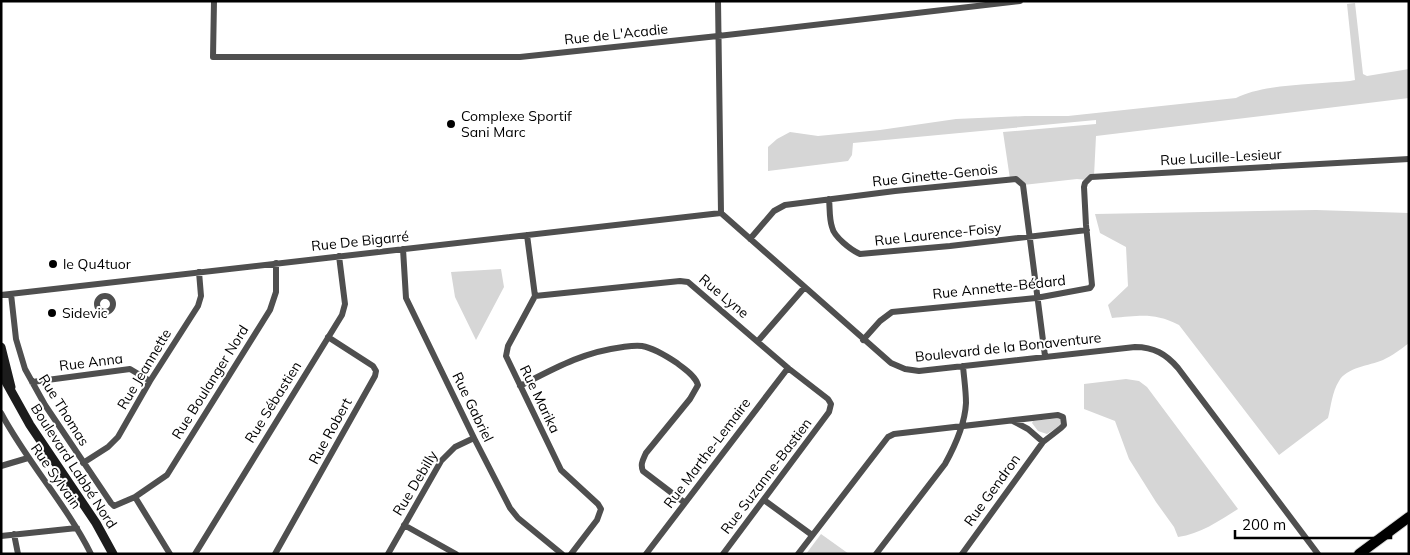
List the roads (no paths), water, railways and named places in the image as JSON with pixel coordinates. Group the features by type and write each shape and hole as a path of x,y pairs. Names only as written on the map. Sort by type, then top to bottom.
{"main road":[{"name":"Boulevard Labbé Nord","path":"1,347 12,392"},
{"name":"Boulevard Labbé Nord","path":"1,374 30,425 91,515 113,554"},
{"path":"1359,554 1408,516"}],"street":[{"name":"Rue de L'Acadie","path":"214,1 213,56 520,57 718,36 963,4 1020,1"},
{"path":"718,1 721,213"},
{"name":"Rue Lucille-Lesieur","path":"1087,230 1084,188 1087,180 1094,176 1409,159"},
{"name":"Rue Ginette-Genois","path":"750,239 779,207 785,205 1016,179 1023,185 1036,298 1045,356"},
{"name":"Rue Laurence-Foisy","path":"829,199 834,232 855,252 860,254 1087,230"},
{"name":"Rue De Bigarré","path":"1,295 721,213"},
{"name":"Boulevard de la Bonaventure","path":"721,213 864,340 891,363 904,369 919,371 1135,346 1146,347 1162,353 1178,368 1318,554"},
{"name":"Rue Annette-Bédard","path":"864,340 880,321 892,312 1036,298 1090,288 1092,285 1087,230"},
{"path":"527,235 535,296"},
{"name":"Rue Gabriel","path":"403,249 406,298 474,438 513,512 562,554"},
{"name":"Rue Sébastien","path":"195,554 344,309 339,256"},
{"name":"Rue Boulanger Nord","path":"136,497 168,475 270,310 276,292 276,263"},
{"name":"Rue Jeannette","path":"83,463 108,447 118,437 150,381 198,306 202,296 199,272"},
{"name":"Rue Lyne","path":"535,296 680,281 688,282 788,368 828,399 831,404 829,412"},
{"path":"101,283 104,296"},
{"path":"758,341 804,288"},
{"name":"Rue Thomas","path":"11,294 20,358 32,382 83,463 111,503 114,506 136,497"},
{"name":"Rue Marika","path":"535,296 507,350 507,360 561,470 601,509 597,520 571,554"},
{"name":"Rue Robert","path":"274,554 375,376 376,371 373,366 328,337"},
{"path":"520,386 580,356 604,349 638,345 645,346 673,360 692,375 698,385 690,399 646,454 641,462 641,466 643,471 685,503"},
{"path":"876,554 946,464 966,405 963,366"},
{"name":"Rue Marthe-Lemaire","path":"646,554 788,368"},
{"name":"Rue Anna","path":"32,382 130,369 150,381"},
{"name":"Rue Suzanne-Bastien","path":"723,554 829,412"},
{"name":"Rue Sylvain","path":"1,413 28,458 77,528 91,554"},
{"name":"Rue Gendron","path":"962,554 1043,442 1064,425 1063,417 1060,415 1012,421"},
{"path":"798,554 888,437 894,434 1012,421 1028,429 1043,442"},
{"name":"Rue Debilly","path":"388,554 445,456 455,447 474,438"},
{"path":"1,466 28,458"},
{"path":"136,497 170,554"},
{"path":"764,500 812,535"},
{"path":"404,525 456,554"},
{"path":"1,536 77,528"},
{"path":"14,534 18,554"}],"place":[{"name":"Complexe Sportif Sani Marc","path":"451,124"},
{"name":"le Qu4tuor","path":"53,264"},
{"name":"Sidevic","path":"52,313"}]}
